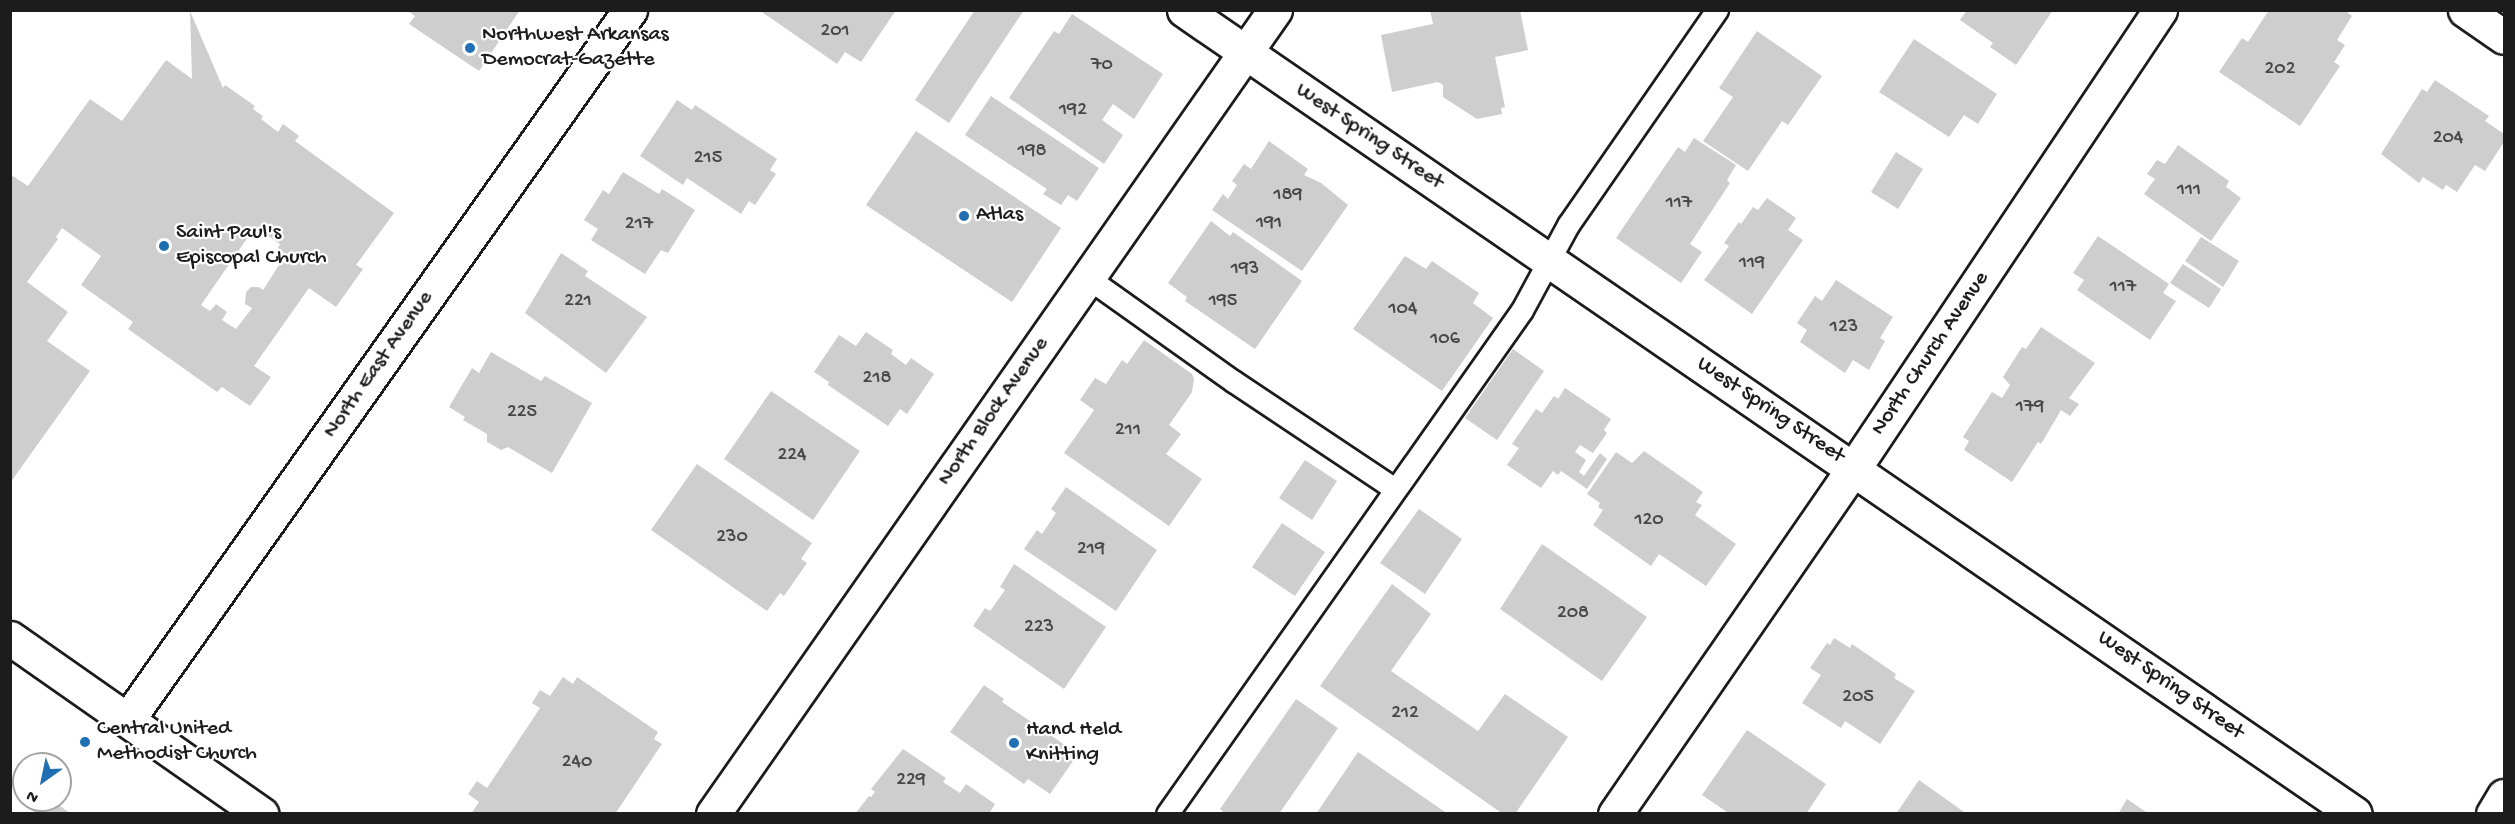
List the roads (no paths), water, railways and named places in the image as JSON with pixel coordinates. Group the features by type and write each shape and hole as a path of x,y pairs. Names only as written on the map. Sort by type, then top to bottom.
{"street":[{"name":"North East Avenue","path":"128,719 630,10"},
{"name":"West Spring Street","path":"1184,10 2355,813"},
{"name":"North Block Avenue","path":"712,813 1275,10"},
{"name":"North Church Avenue","path":"1615,813 1854,468 2160,10"},
{"path":"2465,10 2505,37"},
{"path":"10,638 261,813"},
{"path":"2493,813 2505,796"}],"lane":[{"path":"1167,813 1522,310 1568,225 1716,10"},
{"path":"1088,278 1233,381 1395,489"}],"place":[{"name":"Northwest Arkansas Democrat-Gazette","path":"470,48"},
{"name":"Atlas","path":"964,216"},
{"name":"Saint Paul's Episcopal Church","path":"164,246"},
{"name":"Central United Methodist Church","path":"85,742"},
{"name":"Hand Held Knitting","path":"1014,743"}]}
